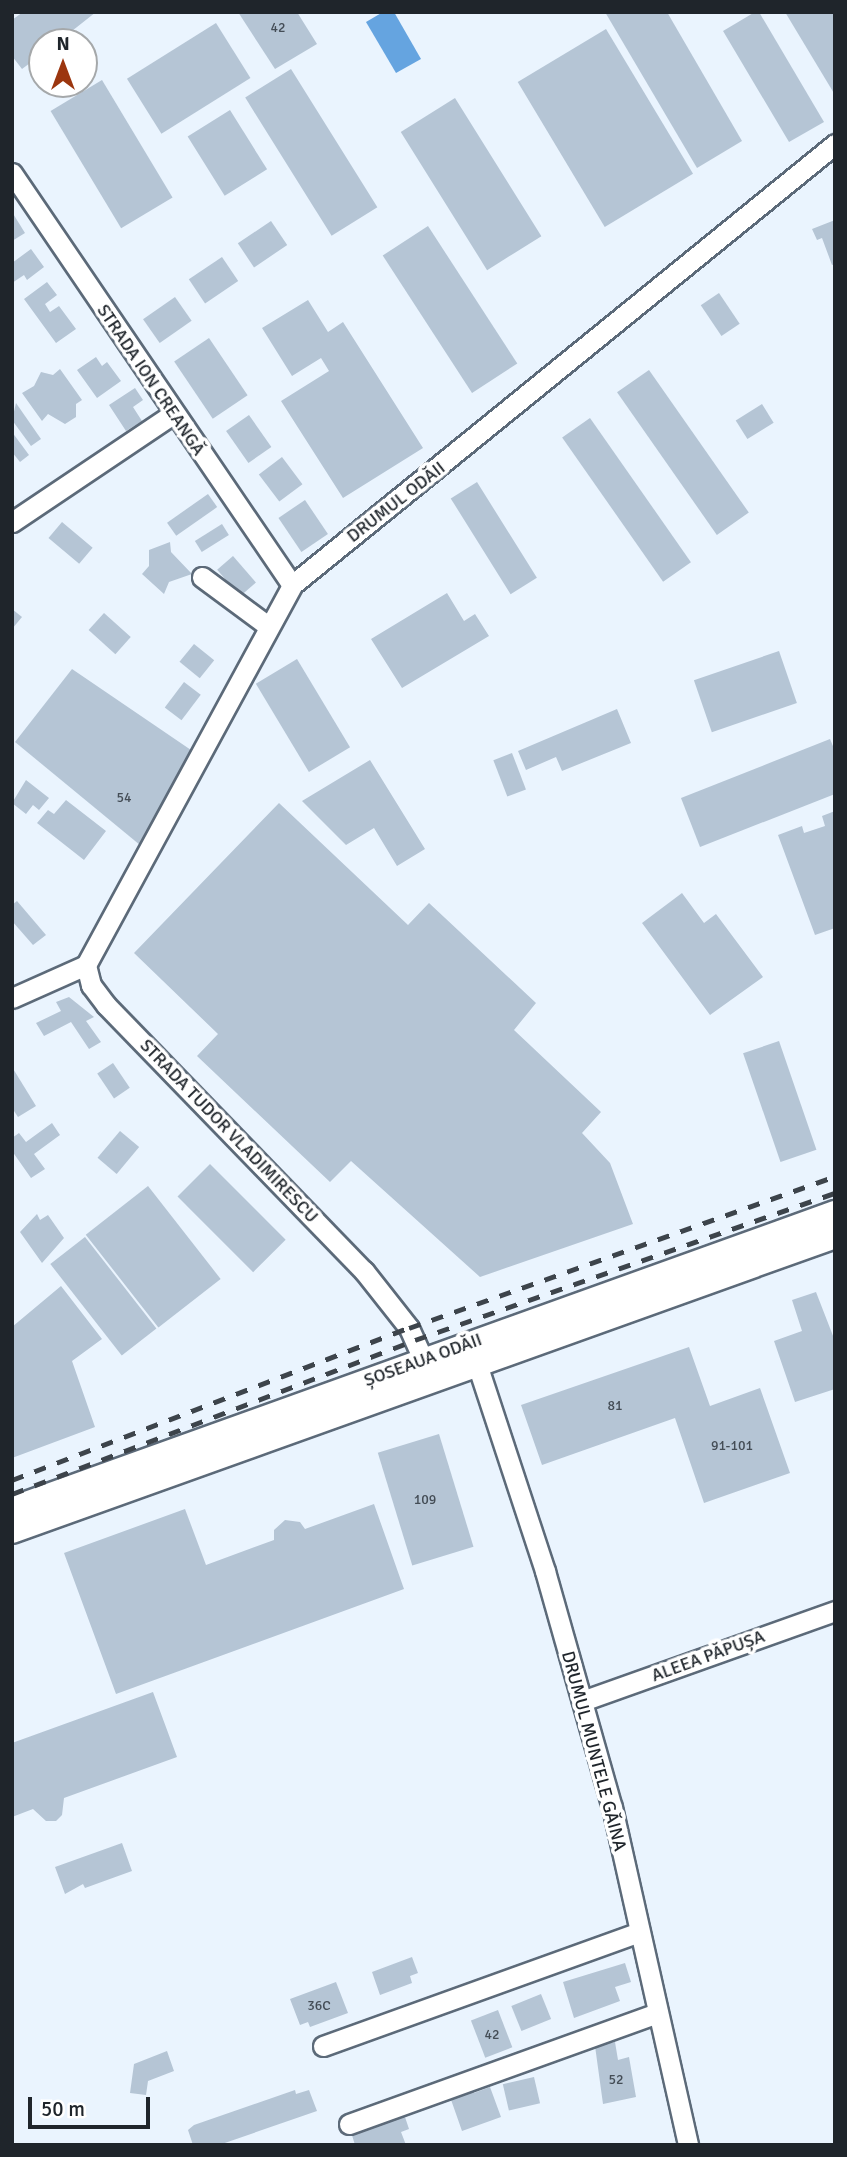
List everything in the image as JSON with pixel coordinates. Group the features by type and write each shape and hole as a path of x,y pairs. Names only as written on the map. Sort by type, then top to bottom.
{"main road":[{"name":"ȘOSEAUA ODĂII","path":"12,1509 835,1213"},
{"name":"ȘOSEAUA ODĂII","path":"12,1531 835,1236"}],"street":[{"name":"DRUMUL ODĂII","path":"86,965 292,585 835,145"},
{"name":"STRADA ION CREANGĂ","path":"12,173 173,414 292,585"},
{"path":"12,522 173,414"},
{"path":"202,577 268,626"},
{"path":"12,998 86,965"},
{"name":"STRADA TUDOR VLADIMIRESCU","path":"86,965 91,985 106,1005 364,1271 409,1328 423,1360"},
{"name":"DRUMUL MUNTELE GĂINA","path":"477,1364 545,1571 612,1807 688,2145"},
{"name":"ALEEA PĂPUȘA","path":"582,1701 835,1611"},
{"path":"323,2046 639,1932"},
{"path":"349,2124 657,2013"}],"water":[{"path":"383,12 394,12 421,59 396,73 366,22"}],"building":[{"path":"23,12 96,12 76,28 28,28 28,64 22,69 12,56 12,20"},
{"path":"238,12 297,12 317,44 275,69"},
{"path":"605,12 667,12 742,141 697,168"},
{"path":"759,12 824,122 789,142 723,31"},
{"path":"785,12 832,12 835,16 835,95"},
{"path":"216,23 250,78 161,134 127,79"},
{"path":"606,29 693,174 605,227 518,82"},
{"path":"291,69 377,207 332,236 245,98"},
{"path":"102,80 173,197 121,228 51,111 72,98 98,98 98,82"},
{"path":"455,98 541,236 487,270 401,132"},
{"path":"230,110 267,169 225,196 188,136"},
{"path":"12,212 25,233 12,241"},
{"path":"835,220 835,264 832,265 822,238 817,240 812,229"},
{"path":"271,221 287,245 254,267 238,243"},
{"path":"428,226 517,364 472,393 383,255"},
{"path":"31,249 44,267 27,280 24,275 12,283 12,263"},
{"path":"222,257 238,281 205,303 189,279"},
{"path":"47,282 57,295 45,304 50,312 59,306 76,329 56,343 24,299"},
{"path":"719,293 740,324 721,336 701,305"},
{"path":"175,297 192,321 160,343 143,319"},
{"path":"308,300 328,332 343,322 423,448 343,498 281,401 329,371 321,358 292,376 262,328"},
{"path":"209,338 248,395 213,419 174,361"},
{"path":"96,357 102,366 107,362 121,381 97,398 77,370"},
{"path":"60,369 82,400 76,404 76,417 65,424 48,414 42,421 22,393 34,386 41,372 53,375"},
{"path":"649,370 749,513 717,535 617,392"},
{"path":"135,388 143,400 133,407 142,421 126,431 109,405"},
{"path":"16,403 41,439 31,446 12,420"},
{"path":"762,404 774,423 747,439 736,420"},
{"path":"249,415 271,447 248,463 226,431"},
{"path":"590,418 691,562 663,582 562,438"},
{"path":"12,432 29,455 20,462 12,452"},
{"path":"282,457 302,484 279,502 259,474"},
{"path":"477,482 537,578 511,594 451,498"},
{"path":"208,494 217,507 176,536 167,523"},
{"path":"305,500 328,534 301,552 278,518"},
{"path":"62,522 93,548 79,564 49,538"},
{"path":"222,524 229,535 202,552 195,541"},
{"path":"170,542 171,552 192,574 169,582 164,594 142,574 149,566 149,550"},
{"path":"233,556 256,582 240,596 217,570"},
{"path":"447,593 464,621 475,614 489,636 402,688 371,639"},
{"path":"12,609 22,617 12,629"},
{"path":"104,613 131,637 115,654 89,630"},
{"path":"194,644 214,660 200,678 180,662"},
{"path":"779,651 797,703 712,732 694,680"},
{"path":"297,659 350,747 309,772 256,684"},
{"path":"72,669 191,750 140,845 15,742"},
{"path":"184,682 201,695 182,720 165,708"},
{"path":"617,709 631,743 562,771 556,757 526,770 518,751"},
{"path":"830,739 835,751 835,794 700,847 681,798"},
{"path":"512,753 526,789 507,797 493,760"},
{"path":"370,760 425,849 397,866 374,828 346,845 302,801"},
{"path":"26,780 49,798 39,810 33,805 26,814 12,803"},
{"path":"66,800 106,831 84,860 37,823 48,810 54,814"},
{"path":"279,803 408,925 429,903 536,1003 514,1030 601,1112 582,1133 610,1163 633,1224 480,1277 351,1161 330,1182 197,1056 218,1034 134,953"},
{"path":"835,811 835,928 815,935 778,835 802,826 804,833 825,826 822,816"},
{"path":"682,893 704,923 716,914 763,977 710,1015 642,923"},
{"path":"17,901 46,935 33,945 12,921 12,905"},
{"path":"69,997 94,1017 86,1021 101,1042 89,1049 71,1022 44,1036 36,1023 61,1011 56,1002"},
{"path":"779,1041 816,1150 781,1162 743,1053"},
{"path":"113,1063 130,1088 114,1098 97,1074"},
{"path":"12,1067 36,1106 18,1117 12,1108"},
{"path":"52,1123 60,1135 34,1154 45,1169 31,1178 12,1151 12,1138 19,1133 26,1142"},
{"path":"120,1131 139,1147 117,1174 98,1158"},
{"path":"210,1164 286,1240 253,1272 177,1197"},
{"path":"148,1186 221,1279 158,1328 86,1235"},
{"path":"37,1214 40,1220 48,1215 64,1238 42,1263 20,1232"},
{"path":"85,1237 156,1328 122,1355 50,1264"},
{"path":"61,1286 102,1339 72,1361 95,1427 12,1458 12,1327"},
{"path":"816,1292 835,1341 835,1389 795,1402 774,1341 802,1331 792,1300"},
{"path":"689,1347 710,1406 760,1388 790,1473 704,1503 675,1418 542,1465 521,1405"},
{"path":"439,1434 473,1547 412,1566 378,1453"},
{"path":"374,1504 404,1589 116,1694 64,1553 185,1509 206,1565 274,1540 274,1530 285,1520 300,1522 305,1529"},
{"path":"153,1692 177,1757 64,1798 62,1815 56,1821 46,1821 33,1809 12,1817 12,1743"},
{"path":"122,1843 132,1871 85,1888 83,1884 65,1894 55,1867"},
{"path":"412,1957 418,1973 410,1976 412,1983 380,1995 372,1972"},
{"path":"625,1963 631,1982 615,1987 620,2001 574,2018 563,1982"},
{"path":"336,1982 348,2013 310,2027 308,2022 300,2025 290,1999"},
{"path":"541,1994 551,2019 521,2031 511,2006"},
{"path":"498,2010 512,2047 485,2058 471,2020"},
{"path":"615,2042 618,2060 629,2057 636,2097 603,2104 595,2046"},
{"path":"167,2051 174,2071 148,2081 146,2095 130,2093 134,2064"},
{"path":"534,2077 540,2103 509,2111 503,2084"},
{"path":"471,2086 474,2093 490,2087 501,2117 462,2131 449,2094"},
{"path":"295,2090 296,2094 309,2090 317,2111 219,2145 193,2145 188,2130 194,2125"},
{"path":"403,2111 409,2129 401,2132 406,2145 355,2145 351,2132"}],"railway":[{"path":"12,1480 409,1328 835,1176"},
{"path":"12,1494 415,1340 835,1193"}]}
